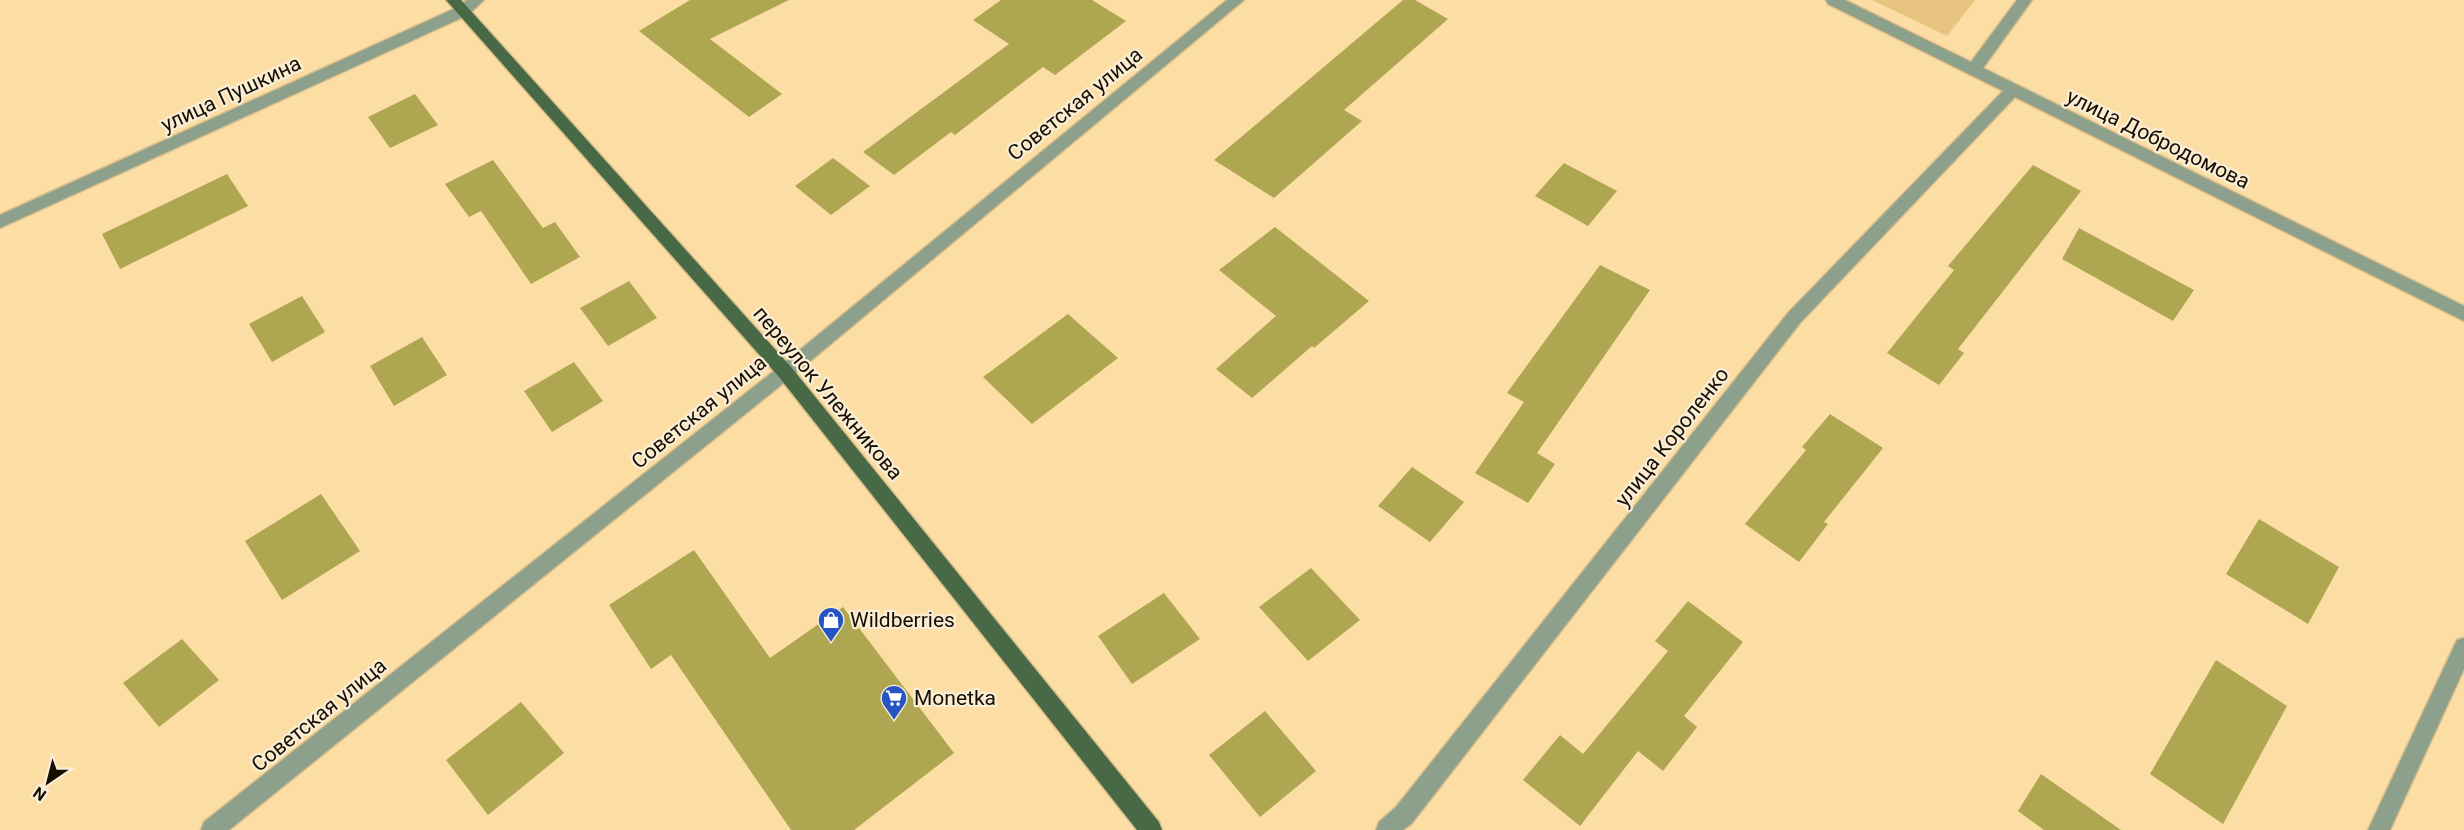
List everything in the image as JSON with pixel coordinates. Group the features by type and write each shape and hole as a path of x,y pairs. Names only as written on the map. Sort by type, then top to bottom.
{"main road":[{"name":"переулок Улежникова","path":"464,4 785,372 1151,830"}],"street":[{"name":"Советская улица","path":"212,830 785,372 1237,0"},
{"name":"улица Добродомова","path":"1833,0 2464,314"},
{"path":"1972,70 2025,0"},
{"name":"улица Пушкина","path":"0,222 464,4"},
{"name":"улица Короленко","path":"1387,830 1404,815 1794,318 2013,90"},
{"path":"2379,830 2464,647"}],"shaded area":[{"path":"1872,0 1975,0 1947,36"}],"building":[{"path":"690,0 789,0 710,39 782,94 749,117 639,31"},
{"path":"1001,0 1092,0 1126,21 1055,75 1043,67 955,135 951,132 894,175 863,152 1009,44 973,20"},
{"path":"1403,0 1415,0 1448,19 1344,110 1362,121 1274,198 1214,160"},
{"path":"415,94 438,125 390,148 368,117"},
{"path":"833,158 870,186 831,215 795,186"},
{"path":"493,160 543,228 555,222 580,257 531,284 481,211 469,217 445,184"},
{"path":"1564,163 1617,191 1588,226 1535,196"},
{"path":"2033,165 2081,191 1958,349 1964,353 1939,385 1887,353 1954,270 1948,266"},
{"path":"227,174 248,206 120,269 102,234"},
{"path":"1275,227 1369,301 1252,398 1216,369 1276,316 1219,270"},
{"path":"2079,228 2194,290 2173,321 2062,259"},
{"path":"1600,265 1650,290 1537,453 1555,464 1528,503 1475,473 1524,402 1507,393"},
{"path":"629,281 657,318 608,346 580,308"},
{"path":"302,296 325,332 272,362 249,324"},
{"path":"1068,314 1118,358 1032,424 983,377"},
{"path":"422,337 447,375 394,406 370,366"},
{"path":"574,362 603,401 552,432 524,391"},
{"path":"1830,414 1883,448 1824,522 1828,524 1799,562 1745,524 1806,450 1802,447"},
{"path":"1412,467 1464,502 1430,542 1378,506"},
{"path":"321,494 360,551 282,600 245,541"},
{"path":"2259,519 2339,567 2308,624 2226,574"},
{"path":"694,550 770,658 843,607 954,753 854,830 791,830 671,655 651,669 609,605"},
{"path":"1311,568 1360,620 1308,661 1259,607"},
{"path":"1164,593 1200,639 1132,684 1098,636"},
{"path":"1688,601 1743,642 1684,716 1697,727 1663,771 1638,751 1580,826 1523,780 1560,735 1583,754 1668,651 1655,641"},
{"path":"182,639 219,680 159,727 123,683"},
{"path":"2216,660 2287,706 2223,824 2150,774"},
{"path":"521,702 564,753 488,815 446,760"},
{"path":"1265,711 1316,771 1260,817 1209,755"},
{"path":"2041,774 2121,830 2044,830 2018,811"}],"place":[{"name":"Wildberries","path":"831,643"},
{"name":"Monetka","path":"894,721"}]}
